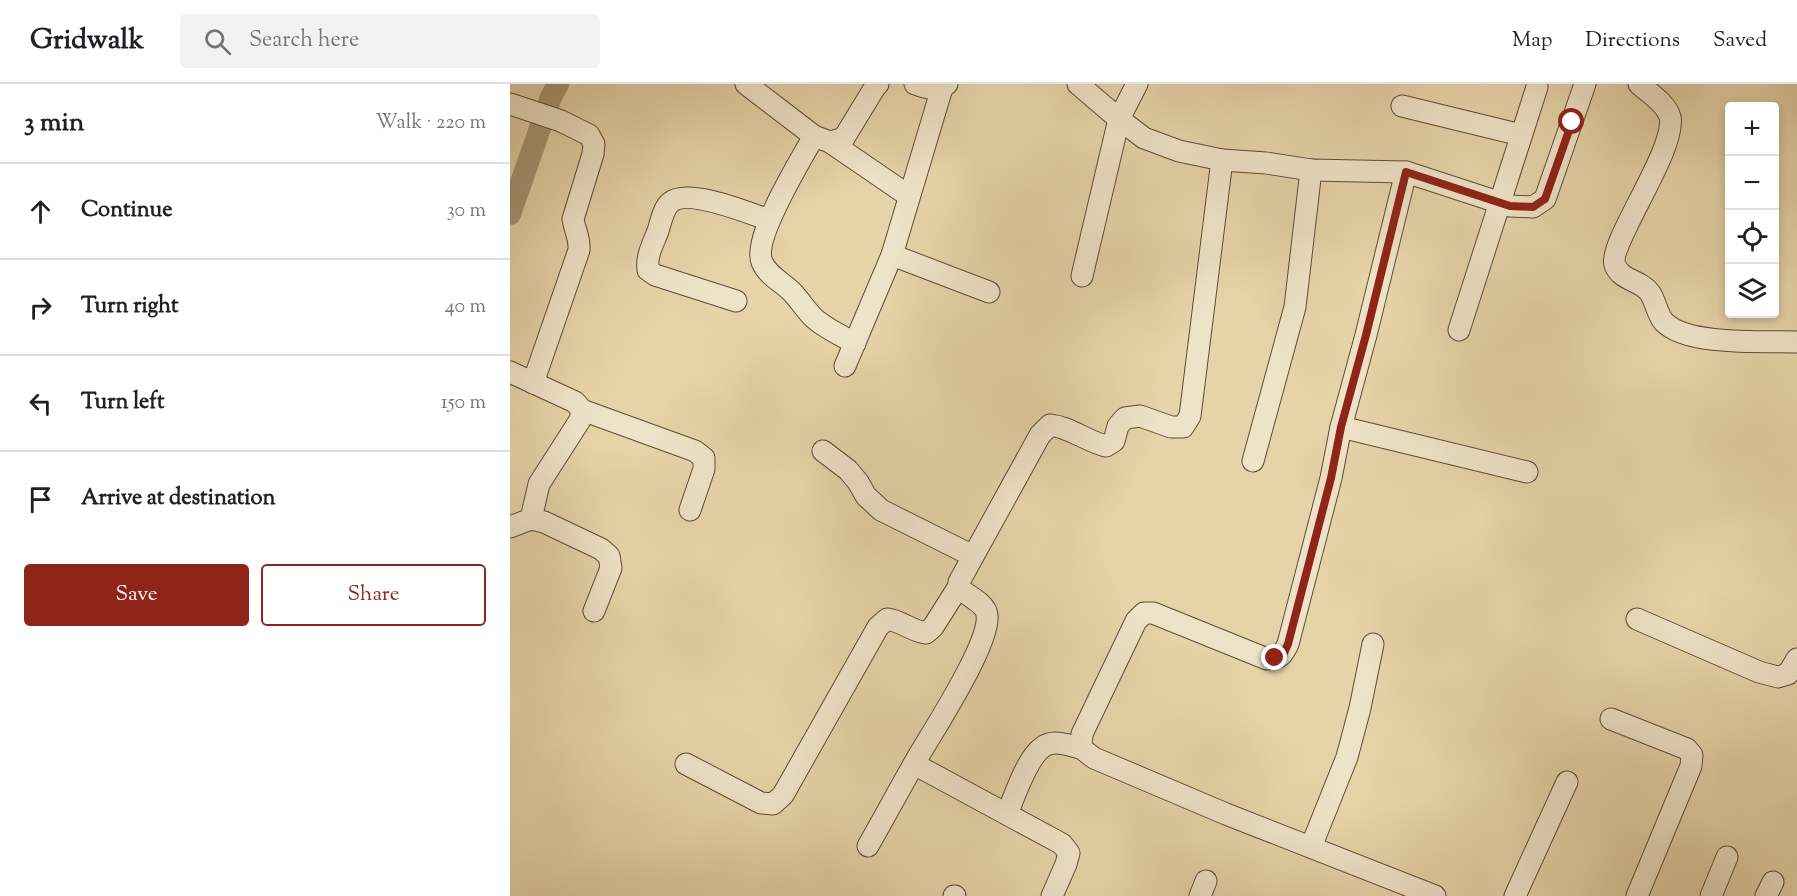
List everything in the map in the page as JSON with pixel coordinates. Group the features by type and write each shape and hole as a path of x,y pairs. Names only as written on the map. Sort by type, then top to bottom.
{"street":[{"path":"746,84 822,139 909,196"},
{"path":"822,139 844,138 878,84"},
{"path":"845,366 892,255 944,86 927,89 915,84"},
{"path":"1078,84 1144,138 1179,151 1222,160 1311,170 1406,172 1510,206 1533,207 1545,199 1585,84"},
{"path":"1082,276 1119,119 1137,84"},
{"path":"1638,84 1664,105 1670,117 1669,132 1638,207 1616,251 1615,267 1623,277 1643,286 1650,294 1661,319 1670,328 1682,333 1717,340 1797,342"},
{"path":"1459,330 1537,87"},
{"path":"1402,106 1521,135"},
{"path":"519,107 561,121 589,135 594,144 573,219 574,228 580,239 579,250 534,383"},
{"path":"822,139 769,220 760,246 761,261 770,275 788,287 814,318 855,344"},
{"path":"686,764 761,803 773,804 783,795 878,627 887,619 898,621 918,632 926,633 933,627 959,586 959,582 1040,435 1050,425 1063,427 1093,443 1106,446 1114,441 1118,426 1125,417 1140,416 1170,428 1183,427 1190,416 1222,160"},
{"path":"1253,460 1295,307 1311,170"},
{"path":"1081,748 1082,735 1136,621 1144,613 1153,613 1267,659 1283,655 1288,644 1331,478 1341,427 1406,172"},
{"path":"735,301 655,275 648,270 646,261 666,209 672,201 682,197 703,199 769,220"},
{"path":"892,255 989,292"},
{"path":"510,372 575,402 582,410 696,451 704,458 704,469 690,510"},
{"path":"531,519 539,484 580,420 582,410"},
{"path":"1341,427 1527,472"},
{"path":"823,451 848,470 866,496 881,510 973,556"},
{"path":"510,527 531,519 544,522 601,549 609,556 611,568 594,611"},
{"path":"868,846 965,678 986,630 985,609 959,586"},
{"path":"1637,619 1759,672 1778,677 1788,674 1797,659"},
{"path":"1311,847 1347,757 1373,644"},
{"path":"1611,719 1687,749 1692,755 1691,766 1637,896"},
{"path":"1007,814 1030,762 1040,748 1051,743 1081,748 1094,758 1226,814 1435,896"},
{"path":"914,764 1062,844 1069,853 1052,896"},
{"path":"1515,896 1567,782"},
{"path":"1711,896 1727,857"}],"waterway":[{"path":"510,214 551,97 558,84"}],"route":[{"path":"1275,658 1283,655 1288,644 1406,172 1510,206 1533,207 1545,199 1572,122"}]}
